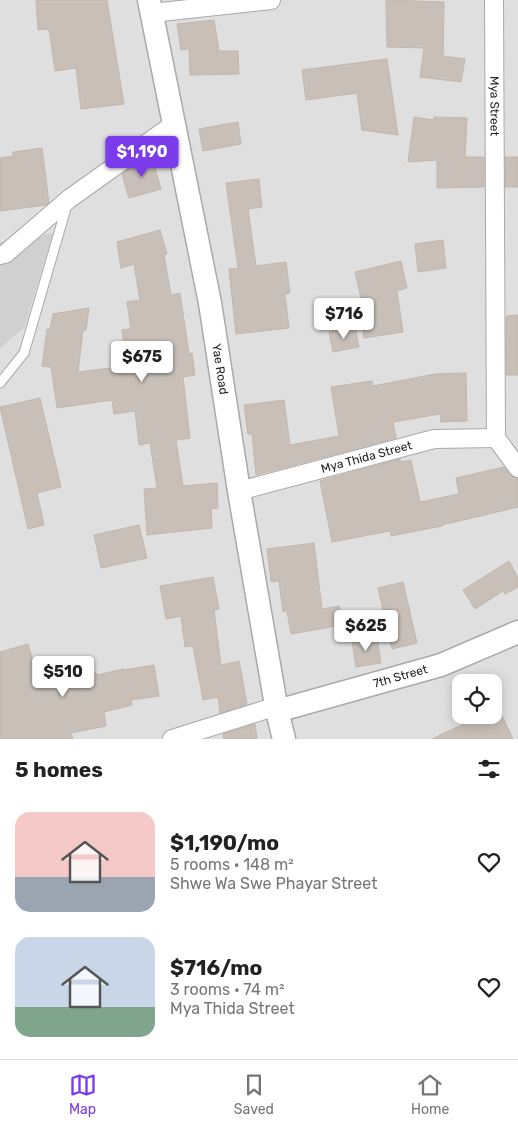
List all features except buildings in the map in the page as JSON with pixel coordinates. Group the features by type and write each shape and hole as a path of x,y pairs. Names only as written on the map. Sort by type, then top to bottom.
{"street":[{"path":"150,7 271,0"},
{"name":"Mya Street","path":"494,0 496,438"},
{"name":"Yae Road","path":"150,7 210,303 239,491 284,739"},
{"path":"0,255 5,254 69,199 174,124"},
{"name":"Mya Thida Street","path":"239,491 434,438 496,438"},
{"path":"496,438 518,468"},
{"name":"7th Street","path":"277,708 441,665 518,632"},
{"path":"172,739 277,708"}],"lane":[{"path":"0,383 24,353 69,199"}],"shaded area":[{"path":"0,0 518,0 518,739 0,739"},
{"path":"53,233 24,328 0,348 0,242"}]}
